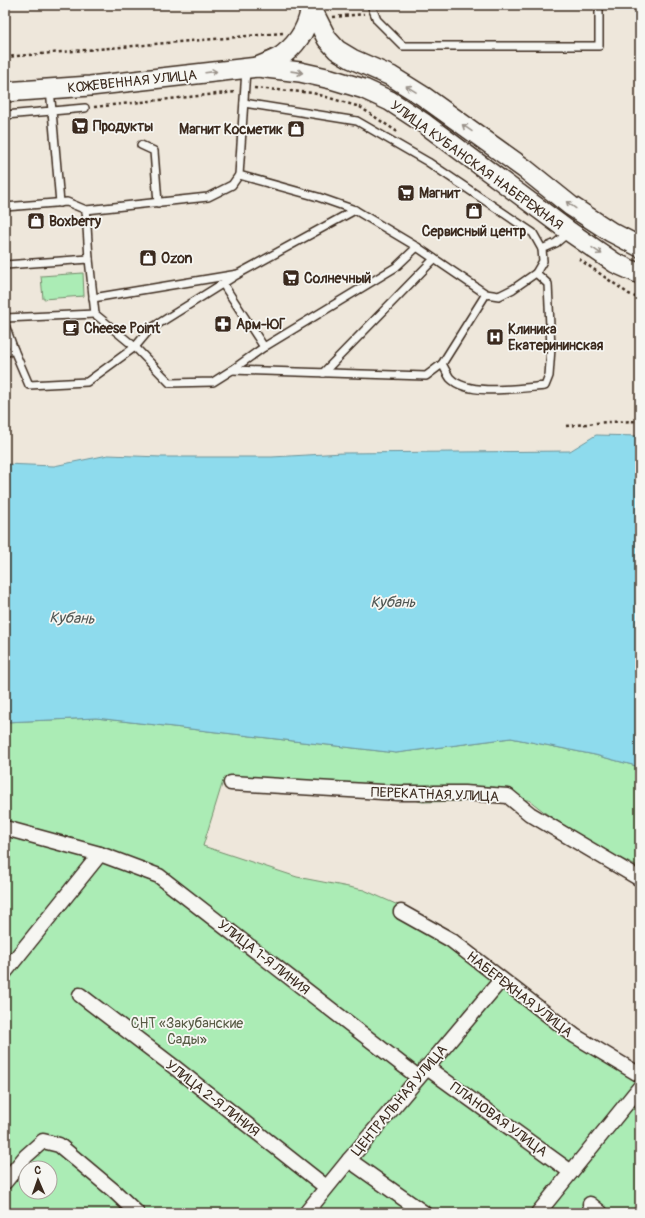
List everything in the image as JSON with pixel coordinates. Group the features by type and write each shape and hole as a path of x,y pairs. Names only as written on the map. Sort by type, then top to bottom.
{"main road":[{"path":"252,68 283,55 294,44 303,32 311,6"},
{"name":"УЛИЦА КУБАНСКАЯ НАБЕРЕЖНАЯ","path":"311,6 327,39 337,50 352,59 390,76 423,96 525,169 571,206 611,232 640,247"},
{"name":"КОЖЕВЕННАЯ УЛИЦА","path":"5,92 90,86 252,68"},
{"name":"УЛИЦА КУБАНСКАЯ НАБЕРЕЖНАЯ","path":"252,68 300,72 331,79 364,89 390,101 425,124 570,232 615,263 640,274"}],"street":[{"name":"ПЕРЕКАТНАЯ УЛИЦА","path":"230,783 399,793 464,793 508,796 530,814 640,879"},
{"name":"УЛИЦА 1-Я ЛИНИЯ","path":"5,828 100,854 159,876 422,1072"},
{"path":"5,972 100,854"},
{"name":"НАБЕРЕЖНАЯ УЛИЦА","path":"400,912 450,940 497,984 575,1036 640,1075"},
{"name":"ЦЕНТРАЛЬНАЯ УЛИЦА","path":"306,1213 326,1187 497,984"},
{"name":"УЛИЦА 2-Я ЛИНИЯ","path":"80,995 173,1066 326,1187"},
{"name":"ПЛАНОВАЯ УЛИЦА","path":"422,1072 571,1172"},
{"path":"538,1213 640,1087"},
{"path":"5,1182 26,1156 43,1141 59,1145 114,1191 137,1213"},
{"path":"349,1160 424,1213"}],"lane":[{"path":"371,5 377,20 403,46 599,46 599,5"},
{"path":"5,207 67,202 86,210 208,197 232,185 239,175 245,91 252,68"},
{"path":"50,89 60,203"},
{"path":"239,175 318,197 356,210 417,247 486,294 499,296 513,289 536,273 543,261 542,249 533,233 428,162 357,121 244,102"},
{"path":"5,115 85,108"},
{"path":"141,145 154,151 158,203"},
{"path":"86,210 95,314"},
{"path":"5,325 29,385 87,382 135,347 150,328 238,274 356,210"},
{"path":"542,249 556,243 570,232"},
{"path":"5,318 95,314 135,347 170,383 213,382 264,347 396,267 417,247"},
{"path":"5,265 89,258"},
{"path":"323,373 434,259"},
{"path":"442,364 451,378 468,388 502,390 545,386 550,376 550,295 548,284 536,273"},
{"path":"93,298 238,274"},
{"path":"223,284 264,347"},
{"path":"232,370 426,376 442,364 486,294"},
{"path":"5,353 14,350"}],"path":[{"path":"333,17 364,14"},
{"path":"5,57 288,32"},
{"path":"85,108 245,91"},
{"path":"566,426 606,422 640,422"}],"green space":[{"path":"83,273 84,296 43,299 41,276"},
{"name":"СНТ «Закубанские Сады»","path":"96,718 396,753 511,738 595,755 640,767 640,868 604,850 548,815 529,800 422,802 386,792 230,779 223,781 203,846 297,877 364,890 398,905 452,938 577,1033 640,1072 640,1213 5,1213 5,722"}],"water":[{"name":"Кубань","path":"596,435 640,436 640,767 595,755 511,738 396,753 96,718 5,722 5,464 54,466 108,455 161,457 272,457 343,453 570,451"}],"place":[{"name":"Продукты","path":"80,126"},
{"name":"Магнит Косметик","path":"296,129"},
{"name":"Магнит","path":"406,193"},
{"name":"Сервисный центр","path":"474,211"},
{"name":"Boxberry","path":"36,221"},
{"name":"Ozon","path":"148,258"},
{"name":"Солнечный","path":"291,278"},
{"name":"Арм-ЮГ","path":"223,324"},
{"name":"Cheese Point","path":"71,328"},
{"name":"Клиника Екатерининская","path":"495,337"}]}
